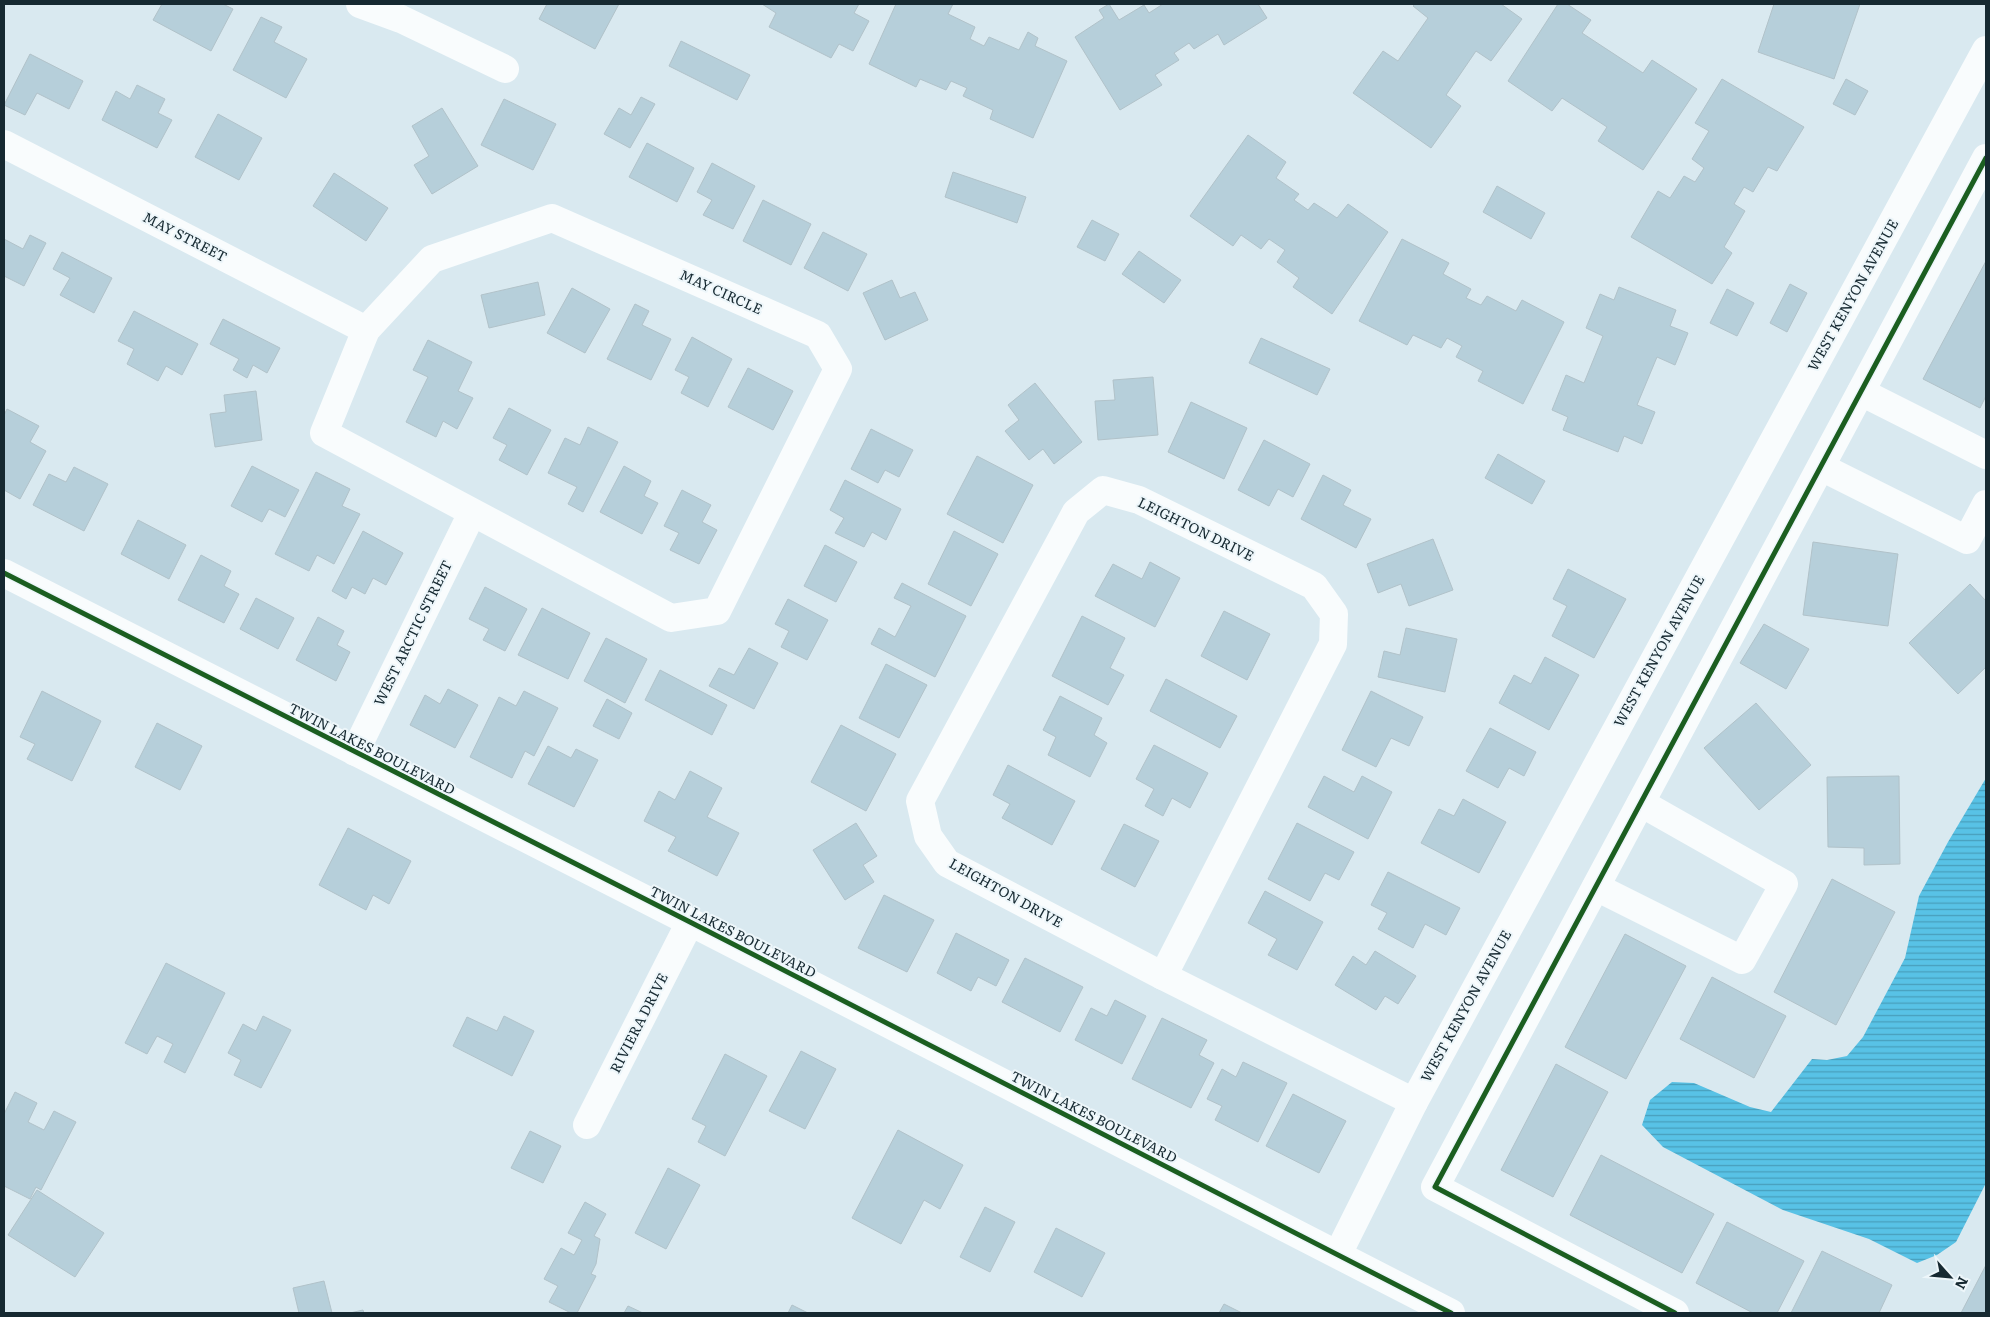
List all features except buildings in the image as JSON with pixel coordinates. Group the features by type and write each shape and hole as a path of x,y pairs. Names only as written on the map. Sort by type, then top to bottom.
{"street":[{"path":"360,4 401,19 505,69"},
{"name":"WEST KENYON AVENUE","path":"1338,1254 1414,1102 1986,50"},
{"name":"MAY STREET","path":"4,144 366,330"},
{"path":"1676,1313 1436,1187 1986,158"},
{"name":"MAY CIRCLE","path":"552,218 818,334 838,369 717,611 671,618 472,514 324,433 366,330 432,259 552,218"},
{"path":"1861,392 1986,455"},
{"path":"1821,467 1968,540 1986,504"},
{"name":"LEIGHTON DRIVE","path":"1163,976 1333,644 1334,614 1314,586 1139,500 1103,490 1076,512 920,801 928,836 947,863 1163,976 1414,1102"},
{"name":"WEST ARCTIC STREET","path":"354,752 472,514"},
{"name":"TWIN LAKES BOULEVARD","path":"4,573 1452,1313"},
{"path":"1596,887 1742,960 1784,884 1641,803"},
{"name":"RIVIERA DRIVE","path":"587,1125 690,922"}],"water":[{"path":"1986,778 1986,1183 1956,1242 1937,1255 1917,1263 1869,1239 1783,1210 1663,1147 1642,1125 1650,1100 1672,1082 1694,1083 1750,1107 1771,1112 1812,1059 1827,1060 1847,1056 1863,1037 1905,958 1919,896"}],"cycle path":[{"path":"1675,1313 1435,1187 1986,158"},
{"path":"4,573 690,922 1451,1313"}]}
